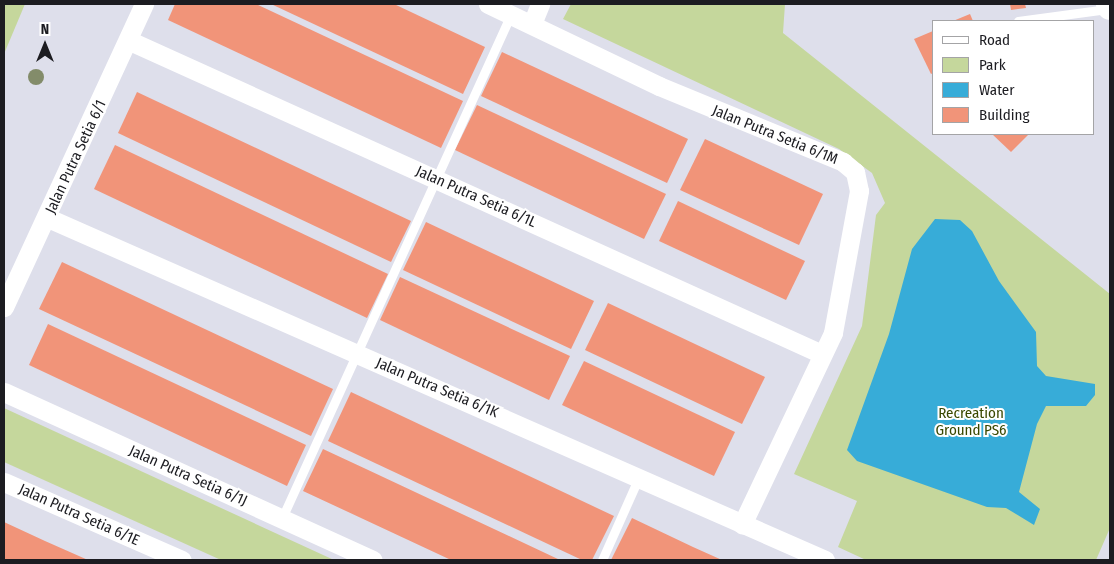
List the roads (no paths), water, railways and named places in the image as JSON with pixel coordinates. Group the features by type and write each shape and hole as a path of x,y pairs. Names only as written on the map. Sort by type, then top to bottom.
{"street":[{"name":"Jalan Putra Setia 6/1","path":"4,307 48,218 130,41 144,4"},
{"name":"Jalan Putra Setia 6/1M","path":"488,4 659,86 843,162 855,172 858,200 833,332 742,525"},
{"path":"532,24 540,4"},
{"name":"Jalan Putra Setia 6/1L","path":"130,41 822,354"},
{"name":"Jalan Putra Setia 6/1K","path":"48,218 825,560"},
{"name":"Jalan Putra Setia 6/1J","path":"4,392 372,560"},
{"name":"Jalan Putra Setia 6/1E","path":"4,482 182,560"}],"lane":[{"path":"1024,20 1069,12 1081,19 1110,6"},
{"path":"282,518 512,14"},
{"path":"602,560 639,477"}],"water":[{"path":"935,219 960,220 972,231 999,281 1036,332 1037,366 1046,376 1095,384 1095,395 1086,406 1046,406 1037,424 1019,492 1040,509 1034,525 1006,508 987,507 857,461 847,450 889,334 912,249"}],"park label":[{"name":"Recreation Ground PS6","path":"971,422"}]}
